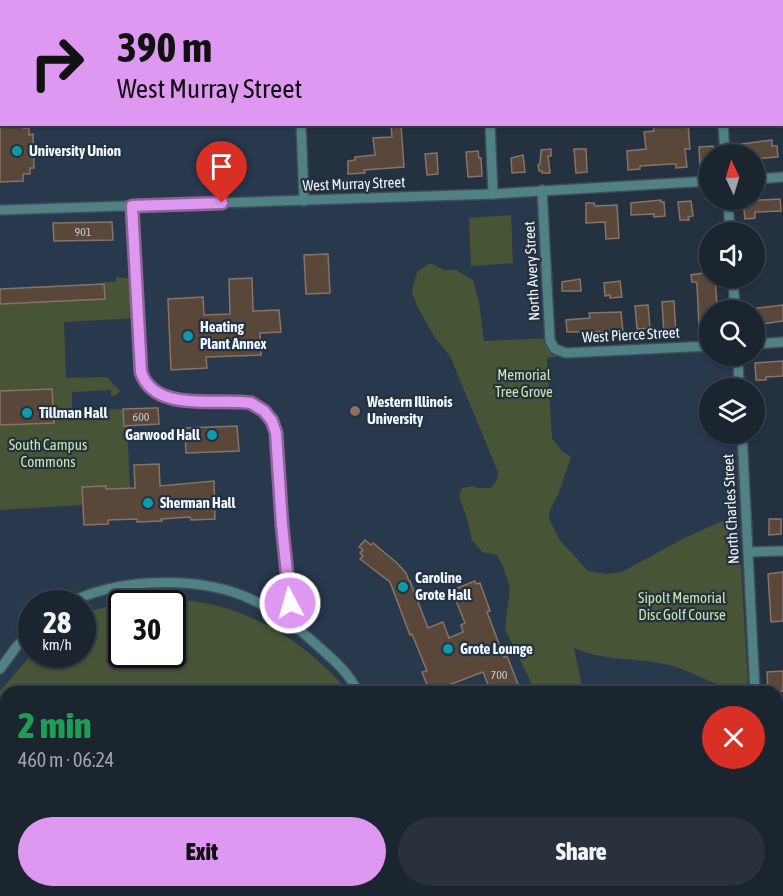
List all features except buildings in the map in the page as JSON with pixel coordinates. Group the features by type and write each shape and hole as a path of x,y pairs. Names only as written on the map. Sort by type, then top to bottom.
{"street":[{"path":"301,126 304,201"},
{"path":"490,126 493,194"},
{"path":"723,126 724,144"},
{"path":"765,178 783,177"},
{"name":"West Murray Street","path":"0,210 493,194 699,182"},
{"name":"North Avery Street","path":"542,190 550,341 555,350"},
{"path":"132,206 139,357 141,372 147,386 159,395 172,399 251,403 258,406 272,421 277,439 282,525 290,603 285,617"},
{"path":"765,343 783,342"},
{"name":"West Pierce Street","path":"555,350 566,353 699,347"},
{"name":"North Charles Street","path":"743,444 755,686"},
{"path":"748,552 783,550"},
{"path":"96,591 124,584 199,583 234,592 285,617 342,668 354,686"},
{"path":"0,668 18,645"},
{"path":"0,890 0,896"}],"shaded area":[{"name":"Western Illinois University","path":"0,126 301,126 304,201 542,190 550,341 555,349 699,346 699,366 738,366 739,378 699,378 699,444 743,444 755,686 0,686"}],"green space":[{"path":"511,215 513,263 471,266 469,218"},
{"name":"Sipolt Memorial Disc Golf Course","path":"430,263 444,270 456,270 473,280 479,302 484,341 550,338 556,357 547,358 552,438 562,451 571,457 558,495 550,510 549,519 559,539 588,571 607,574 622,572 684,538 738,514 748,686 719,685 673,666 598,655 574,648 582,686 533,686 505,629 510,588 503,566 497,555 482,552 472,540 459,497 462,488 474,486 491,488 497,480 498,472 450,356 435,338 417,306 412,290 417,272"},
{"name":"South Campus Commons","path":"116,277 135,279 137,318 64,322 66,378 107,377 120,391 115,396 111,396 111,390 72,392 72,411 123,409 124,425 127,426 130,488 83,487 83,505 0,510 0,304 105,299 104,282 116,282"},
{"path":"186,600 221,607 259,621 310,654 343,686 4,686 20,668 96,668 96,609 108,606 108,668 186,668"}],"place":[{"name":"University Union","path":"17,151"},
{"name":"Heating Plant Annex","path":"188,336"},
{"name":"Western Illinois University","path":"355,411"},
{"name":"Tillman Hall","path":"27,413"},
{"name":"Garwood Hall","path":"212,435"},
{"name":"Sherman Hall","path":"148,503"},
{"name":"Caroline Grote Hall","path":"403,587"},
{"name":"Grote Lounge","path":"448,649"}],"route":[{"path":"222,203 132,206 142,378 147,386 164,397 251,403 264,411 272,421 277,439 278,476 290,603"}],"park label":[{"name":"Memorial Tree Grove","path":"524,384"}]}
